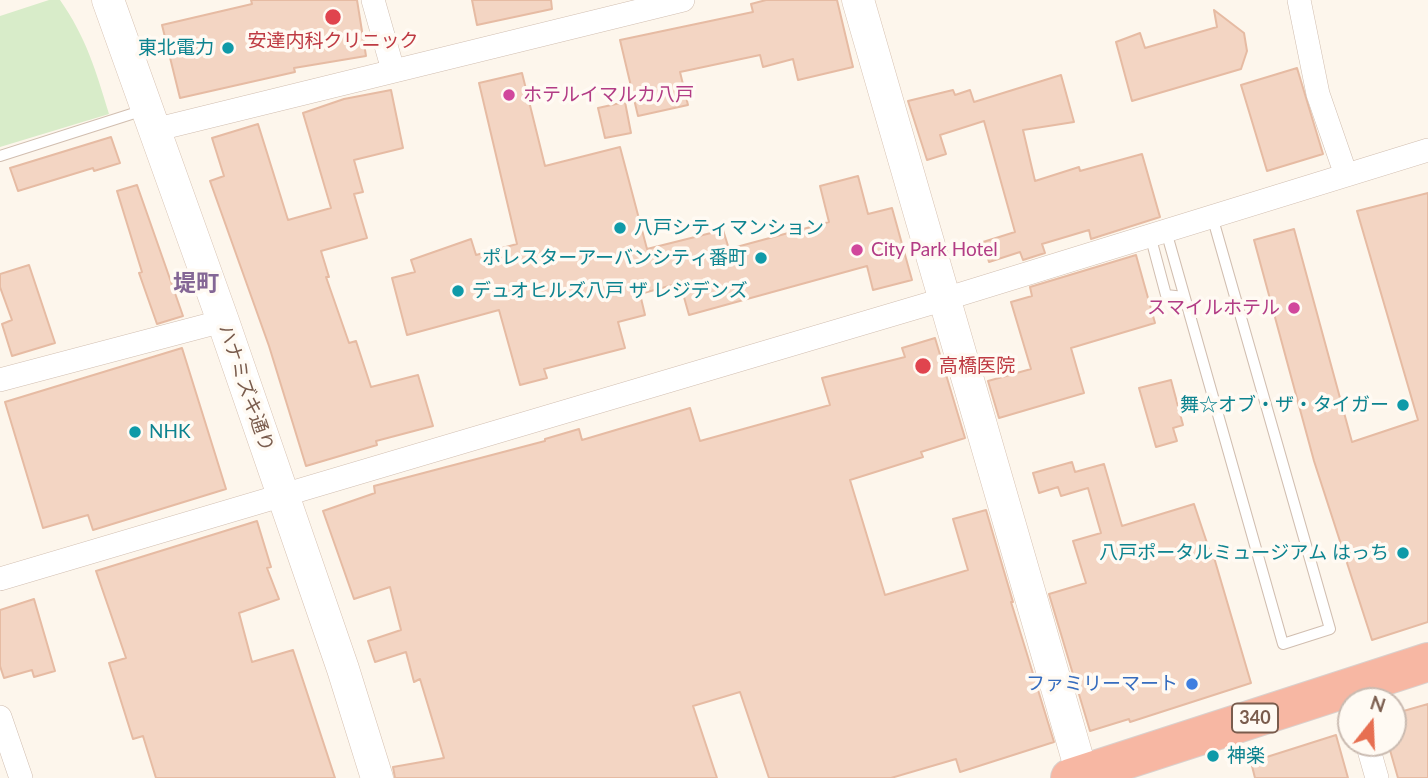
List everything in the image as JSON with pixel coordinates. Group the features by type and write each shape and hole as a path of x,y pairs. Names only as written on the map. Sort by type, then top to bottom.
{"highway":[{"name":"340","path":"1076,776 1428,662"}],"street":[{"name":"ハナミズキ通り","path":"108,0 223,321 377,778"},
{"path":"373,0 393,70"},
{"path":"150,120 393,70 683,0"},
{"path":"858,0 1076,776"},
{"path":"1299,0 1318,94 1346,175"},
{"path":"0,579 944,299 1428,150"},
{"path":"0,380 223,321"},
{"path":"0,717 21,778"},
{"path":"1371,757 1377,778"}],"lane":[{"path":"0,156 150,120"},
{"path":"1158,232 1184,298 1283,644 1330,629 1212,216"},
{"path":"1158,232 1166,295 1184,298"}],"green space":[{"path":"49,0 60,0 77,27 95,69 109,114 0,147 0,16"}],"building":[{"name":"東北電力","path":"251,0 357,0 366,56 294,68 295,72 180,98 162,25 252,4"},
{"path":"472,0 551,0 552,9 477,25"},
{"path":"766,0 837,0 853,67 798,80 793,59 763,67 760,55 680,72 688,105 638,116 620,40 753,12 751,4"},
{"path":"1214,10 1244,33 1247,51 1241,69 1132,101 1116,42 1140,33 1145,48 1217,27"},
{"path":"1297,68 1323,154 1267,171 1241,85"},
{"path":"522,73 545,166 620,147 647,249 723,230 729,249 829,222 820,186 858,176 868,214 892,208 912,280 873,290 867,266 689,315 680,283 640,294 645,315 618,322 625,348 544,369 547,378 520,385 499,310 407,335 392,278 415,272 411,260 471,239 476,255 517,244 479,83"},
{"path":"1061,75 1074,122 1023,130 1035,181 1079,167 1080,171 1142,154 1160,217 1091,239 1089,230 1042,244 1045,253 1023,260 1020,252 989,262 983,242 1015,232 984,121 940,135 946,154 927,160 908,101 953,90 955,95 970,90 974,102"},
{"path":"391,90 403,148 354,160 363,192 354,194 367,238 321,251 329,277 326,277 349,343 356,341 371,387 418,375 433,426 376,441 377,445 306,466 269,346 210,181 224,176 212,138 258,124 288,220 331,208 303,113 344,99"},
{"path":"625,102 631,133 605,138 598,108"},
{"path":"111,137 120,163 94,171 93,168 18,191 10,168"},
{"path":"137,185 183,316 157,324 139,273 142,272 117,191"},
{"path":"1428,193 1428,622 1372,640 1314,461 1254,240 1294,229 1352,442 1418,420 1357,211"},
{"path":"1136,255 1155,323 1071,348 1084,393 999,418 988,381 1031,369 1011,302 1032,296 1030,287"},
{"path":"29,265 55,343 12,356 2,324 12,320 0,287 0,274"},
{"path":"935,338 965,438 921,452 923,457 850,480 885,595 968,570 953,519 986,510 1054,742 960,772 956,759 891,778 769,778 740,692 693,706 717,778 395,778 393,767 444,758 420,679 414,682 406,652 375,662 368,641 401,630 390,587 354,599 323,511 375,493 374,486 545,441 579,429 582,440 690,408 700,441 830,405 822,378 905,357 902,348"},
{"name":"NHK","path":"182,348 226,489 93,530 88,515 43,528 5,402"},
{"path":"1171,380 1183,425 1173,428 1177,441 1156,447 1139,388"},
{"path":"1072,462 1075,472 1104,464 1122,526 1194,504 1211,555 1213,554 1251,683 1130,722 1129,719 1090,731 1049,594 1086,583 1073,541 1101,533 1088,488 1061,496 1058,487 1039,493 1033,473"},
{"path":"257,521 271,567 267,568 279,599 239,613 252,662 293,650 335,778 156,778 143,736 133,739 109,663 126,658 96,571"},
{"path":"34,599 55,671 34,677 32,670 4,678 0,666 0,610"},
{"path":"1428,704 1428,778 1398,778 1392,757 1407,757 1407,710"},
{"path":"1336,735 1337,757 1342,757 1348,778 1255,778 1251,762"}],"place":[{"name":"安達内科クリニック","path":"333,17"},
{"name":"東北電力","path":"228,48"},
{"name":"ホテルイマルカ八戸","path":"509,95"},
{"name":"八戸シティマンション","path":"620,228"},
{"name":"City Park Hotel","path":"857,250"},
{"name":"ポレスターアーバンシティ番町","path":"761,258"},
{"name":"デュオヒルズ八戸 ザ レジデンズ","path":"458,291"},
{"name":"スマイルホテル","path":"1294,308"},
{"name":"高橋医院","path":"923,366"},
{"name":"舞☆オブ・ザ・タイガー","path":"1403,405"},
{"name":"NHK","path":"135,432"},
{"name":"八戸ポータルミュージアム はっち","path":"1403,553"},
{"name":"ファミリーマート","path":"1192,684"},
{"name":"神楽","path":"1213,756"}],"district":[{"name":"堤町","path":"196,284"}]}
